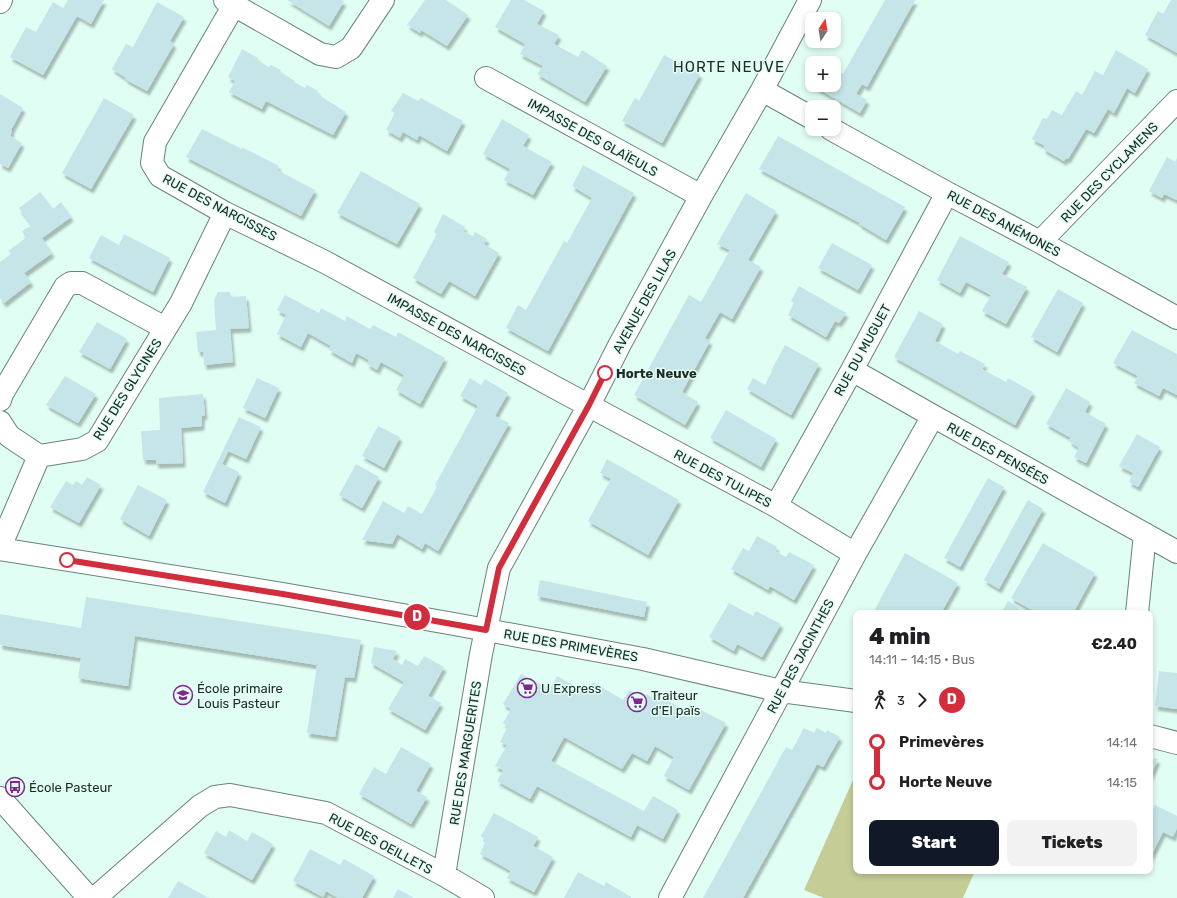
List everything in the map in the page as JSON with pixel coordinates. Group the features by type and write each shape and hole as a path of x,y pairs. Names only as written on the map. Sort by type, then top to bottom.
{"street":[{"path":"230,3 320,54 336,57 351,48 383,0"},
{"name":"AVENUE DES LILAS","path":"486,630 499,568 589,405 620,344 701,196 762,90 810,0"},
{"name":"RUE DES NARCISSES","path":"230,3 155,142 152,162 160,176 224,213 325,262"},
{"name":"IMPASSE DES GLAÏEULS","path":"486,78 701,196"},
{"path":"762,90 805,114"},
{"name":"RUE DES CYCLAMENS","path":"1040,242 1177,101"},
{"name":"RUE DES ANÉMONES","path":"841,135 1177,318"},
{"name":"RUE DU MUGUET","path":"776,506 852,370 947,193"},
{"name":"RUE DES GLYCINES","path":"39,456 82,449 97,441 181,303 224,213"},
{"name":"IMPASSE DES NARCISSES","path":"325,262 589,405"},
{"name":"RUE DES GLYCINES","path":"0,400 2,394 65,287 71,283 82,283 165,328"},
{"name":"RUE DES PENSÉES","path":"852,370 1177,552"},
{"name":"RUE DES TULIPES","path":"589,405 776,506 855,554"},
{"name":"RUE DES JACINTHES","path":"670,898 855,554 933,416"},
{"path":"0,422 9,436 39,456 0,548"},
{"path":"1137,610 1145,534"},
{"name":"RUE DES PRIMEVÈRES","path":"0,548 283,594 643,658 781,692 853,701"},
{"name":"RUE DES MARGUERITES","path":"444,876 486,630"},
{"path":"1153,737 1177,743"},
{"name":"RUE DES OEILLETS","path":"95,898 200,806 215,797 230,795 326,813 483,898"},
{"path":"2,803 89,898"}],"green space":[{"path":"853,780 853,874 974,874 963,898 824,898 804,890"}],"building":[{"path":"68,0 104,0 91,24 77,16 43,75 10,57 26,27 36,32 53,2 63,8"},
{"path":"287,0 341,0 344,1 329,26"},
{"path":"425,0 446,0 468,15 447,46 421,30 420,33 407,25"},
{"path":"511,0 524,0 544,11 537,24 559,35 554,44 578,57 582,50 607,66 585,102 537,74 543,66 520,54 525,44 495,27"},
{"path":"885,0 915,0 867,87 862,84 856,94 867,100 860,113 841,102 841,100 837,100 824,92 841,92 841,73 843,74"},
{"path":"1171,0 1177,0 1177,53 1145,35 1158,11 1163,14"},
{"path":"157,2 184,17 170,41 174,44 147,91 125,79 126,78 112,69 126,44 133,47"},
{"path":"242,49 258,58 257,60 269,67 271,65 281,70 280,72 295,81 294,82 305,88 307,85 318,91 317,94 346,112 333,135 266,101 262,109 229,92 235,81 228,77"},
{"path":"1116,50 1148,69 1135,93 1127,88 1114,113 1108,109 1094,133 1086,129 1068,159 1066,158 1064,161 1043,149 1045,146 1032,139 1043,118 1047,119 1052,110 1062,115 1076,91 1082,95 1095,71 1103,75"},
{"path":"664,55 700,74 662,143 622,121 635,98 639,101"},
{"path":"403,93 418,101 421,98 463,121 447,151 419,135 417,140 403,132 400,138 386,130 395,113 391,111"},
{"path":"0,94 23,108 11,130 10,136 22,143 8,168 0,164"},
{"path":"104,98 134,115 91,189 62,173"},
{"path":"502,119 529,135 523,146 552,162 533,195 504,180 510,169 483,154"},
{"path":"202,129 279,166 277,170 315,190 301,216 186,157"},
{"path":"778,136 905,207 886,240 859,224 860,223 759,169"},
{"path":"1167,157 1175,162 1177,158 1177,200 1164,194 1162,198 1149,191"},
{"path":"583,165 634,193 548,351 506,328 518,305 526,310 564,241 567,243 592,198 572,186"},
{"path":"361,171 420,204 397,244 337,213"},
{"path":"40,192 53,209 61,202 71,217 42,238 52,253 24,273 31,282 4,303 0,298 0,262 11,254 8,251 26,238 22,231 32,225 19,208"},
{"path":"746,193 776,211 748,260 761,267 732,319 720,312 705,338 710,341 682,392 698,402 685,425 634,395 689,295 701,302 730,250 717,244"},
{"path":"443,214 465,227 463,231 473,236 475,232 487,239 484,244 499,253 475,296 449,281 441,294 413,278 437,234 434,232"},
{"path":"124,234 170,258 153,292 89,258 101,235 119,245"},
{"path":"960,236 1009,262 1002,274 1027,287 1006,324 982,311 991,295 966,282 960,293 937,280"},
{"path":"832,243 872,265 858,290 818,268"},
{"path":"799,286 846,313 839,323 835,321 826,337 788,315 794,303 791,301"},
{"path":"1058,289 1083,303 1057,352 1031,337"},
{"path":"218,292 230,292 231,297 246,296 249,328 230,329 233,362 204,365 203,352 198,352 196,332 216,330 214,300"},
{"path":"285,295 319,313 321,308 345,321 347,316 370,329 373,325 396,337 398,332 445,358 420,404 396,390 404,375 381,362 377,370 367,364 369,360 356,353 352,363 329,350 331,346 308,333 301,347 277,334 286,315 277,310"},
{"path":"919,311 943,324 935,341 958,354 960,351 985,364 982,369 1006,382 1008,378 1033,392 1015,425 894,357"},
{"path":"97,322 127,339 110,369 79,352"},
{"path":"1132,330 1177,354 1177,395 1163,388 1159,396 1134,383 1138,376 1113,363"},
{"path":"785,345 819,364 791,415 747,389 753,378 765,385"},
{"path":"65,376 96,394 78,423 46,405"},
{"path":"257,378 279,388 265,418 243,408"},
{"path":"470,378 481,385 485,379 508,393 495,416 509,423 438,551 425,543 422,549 397,534 392,544 362,540 383,501 404,513 408,506 422,514 437,487 435,485 478,406 460,396"},
{"path":"1066,388 1090,402 1085,412 1106,424 1086,463 1074,457 1079,448 1069,441 1071,438 1046,424"},
{"path":"203,394 205,415 202,416 202,426 181,428 183,463 156,464 156,460 143,460 141,431 160,430 159,398"},
{"path":"726,410 776,439 761,467 710,438"},
{"path":"239,417 261,427 246,459 228,451 222,464 239,472 225,503 203,492"},
{"path":"378,426 400,437 384,468 362,456"},
{"path":"1137,434 1160,447 1138,487 1129,482 1133,473 1119,466"},
{"path":"607,459 679,500 648,555 588,521 611,479 600,473"},
{"path":"356,464 379,477 362,508 339,495"},
{"path":"87,477 101,485 79,523 50,507 66,481 73,485 76,481 82,485"},
{"path":"988,478 1004,487 960,567 944,558"},
{"path":"138,485 167,500 149,536 120,519"},
{"path":"1028,500 1043,509 999,589 984,580"},
{"path":"757,536 777,547 775,551 786,557 789,552 814,565 794,600 770,586 768,590 731,569 743,548 749,551"},
{"path":"1043,543 1095,573 1075,610 1032,610 1011,598"},
{"path":"905,553 958,583 943,610 875,609"},
{"path":"540,580 647,602 644,617 537,596"},
{"path":"86,597 361,640 354,678 345,677 335,737 307,733 317,665 135,636 128,686 78,678 81,658 0,645 0,614 81,628"},
{"path":"1008,601 1019,607 1018,610 1003,610"},
{"path":"729,603 753,616 756,611 781,624 762,657 737,644 734,651 709,637"},
{"path":"374,647 397,651 393,659 402,665 405,659 418,666 424,656 444,667 428,696 441,703 425,730 388,709 404,682 371,663"},
{"path":"1159,671 1177,673 1177,709 1155,706"},
{"path":"521,674 550,689 557,676 587,693 593,682 623,700 629,690 642,698 646,694 660,702 663,698 693,715 697,708 726,723 689,790 664,776 674,757 655,746 647,761 632,753 622,769 564,737 551,761 644,811 653,796 678,810 663,839 637,825 631,837 537,786 530,799 497,781 503,770 495,766 507,745 500,742 508,726 503,723 511,709 503,704"},
{"path":"804,728 814,733 817,728 826,733 827,730 840,737 823,767 817,764 743,898 703,898 786,747 792,750"},
{"path":"401,747 431,764 416,791 427,797 411,824 359,794 374,767 386,774"},
{"path":"1153,758 1158,759 1153,770"},
{"path":"1155,805 1177,816 1177,828 1173,837 1163,832 1153,852 1153,809"},
{"path":"494,813 538,837 533,846 553,857 534,892 507,878 511,871 480,854 486,840 481,836"},
{"path":"229,830 247,841 252,832 273,844 252,880 204,853 216,831 226,837"},
{"path":"310,849 340,865 344,859 374,876 362,898 338,898 326,891 323,897 293,881"},
{"path":"578,872 604,886 606,882 631,898 564,898"},
{"path":"178,881 209,898 168,898"},
{"path":"398,889 414,898 393,898"}],"bus line":[{"name":"D","path":"67,560 283,594 486,630 499,568 589,405 605,373"}],"place":[{"name":"Horte Neuve","path":"605,373"},
{"name":"U Express","path":"527,688"},
{"name":"École primaire Louis Pasteur","path":"183,695"},
{"name":"Traiteur d'El païs","path":"637,702"},
{"name":"École Pasteur","path":"15,787"}],"district":[{"name":"HORTE NEUVE","path":"729,67"}]}
